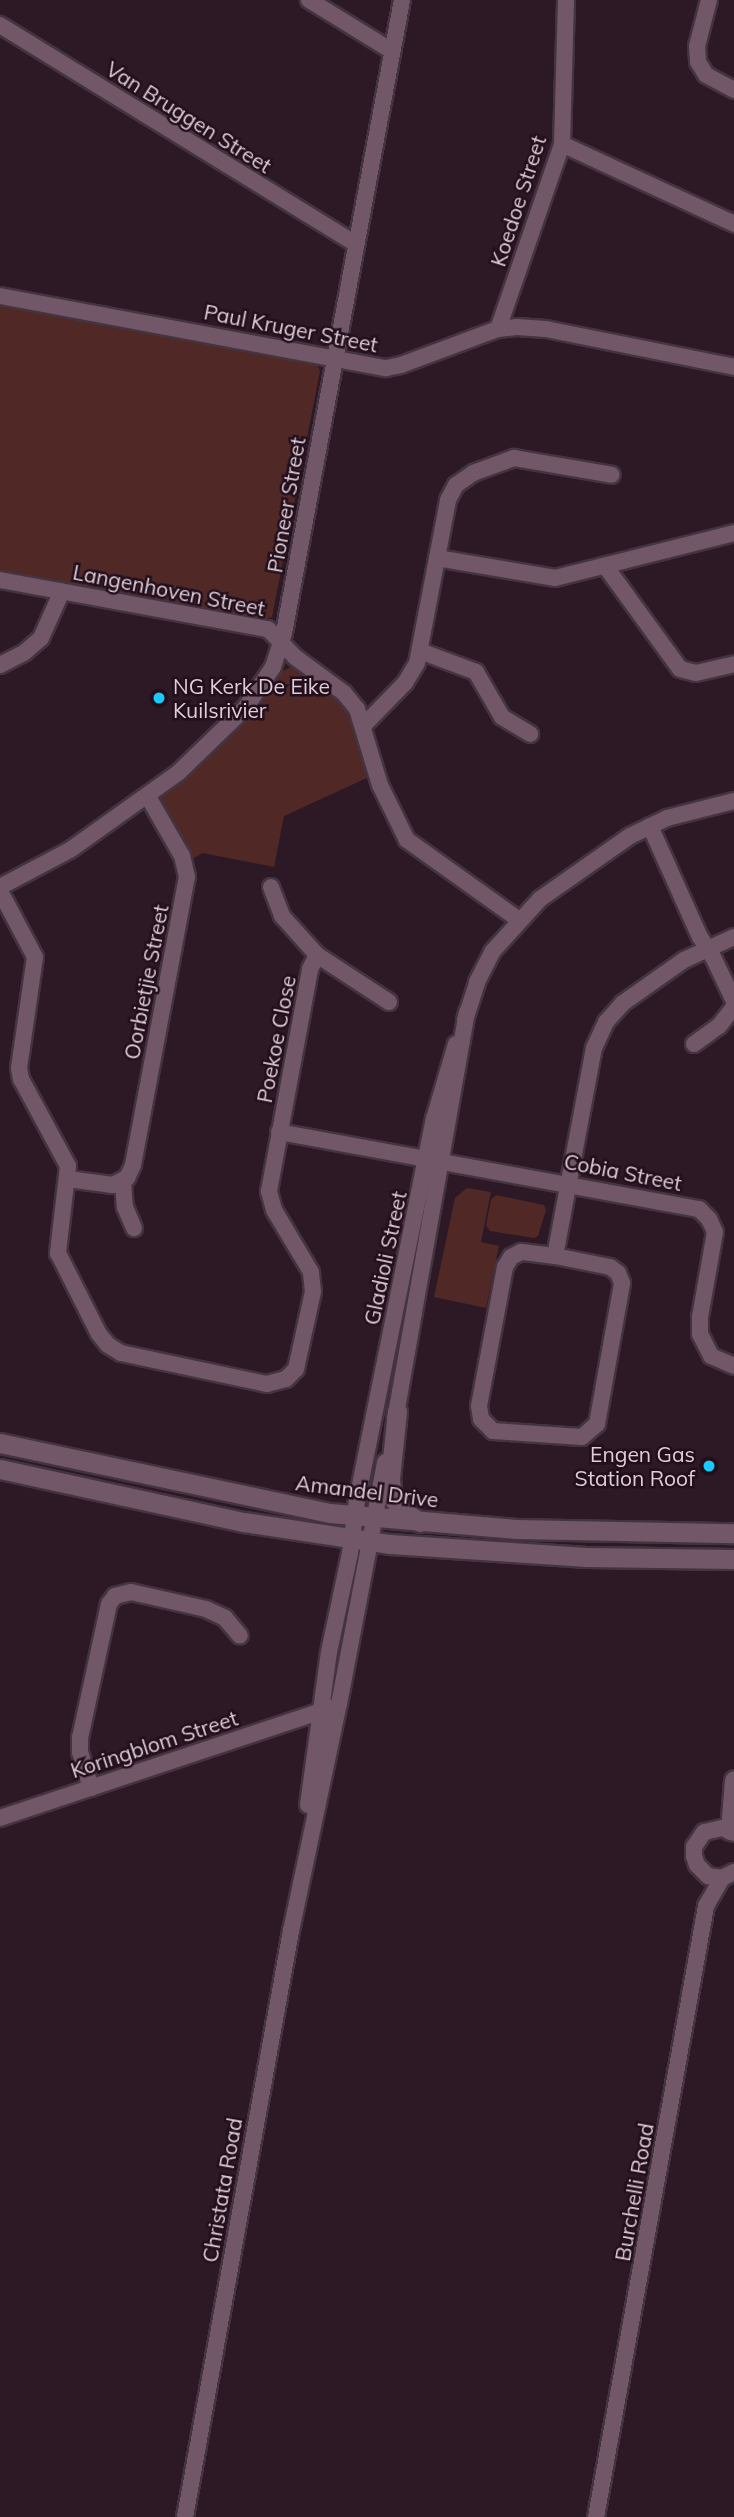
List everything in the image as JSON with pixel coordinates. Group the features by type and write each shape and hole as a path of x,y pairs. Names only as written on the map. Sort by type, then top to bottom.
{"street":[{"path":"309,0 392,51"},
{"name":"Pioneer Street","path":"0,889 69,850 178,773 246,707 267,680 282,643 402,0"},
{"name":"Koedoe Street","path":"498,329 562,144 566,0"},
{"path":"709,0 697,47 698,62 706,75 734,90"},
{"name":"Van Bruggen Street","path":"0,25 356,244"},
{"path":"562,144 734,224"},
{"name":"Paul Kruger Street","path":"0,296 396,367 498,329 546,330 734,367"},
{"path":"364,726 409,678 420,651 450,494 460,482 473,473 520,458 612,475"},
{"path":"438,558 541,578 606,567 734,533"},
{"path":"606,567 680,669 696,673 734,664"},
{"name":"Langenhoven Street","path":"0,580 268,629 295,657 344,693 364,726 380,785 407,840 519,919"},
{"path":"0,666 25,652 41,638 62,591"},
{"path":"420,651 476,671 502,717 530,734"},
{"name":"Oorbietjie Street","path":"123,1181 133,1165 187,877 182,856 147,795"},
{"name":"Gladioli Street","path":"364,1516 434,1161 467,1012 484,967 519,919 540,899 586,867 667,818 734,801"},
{"path":"650,826 734,1001"},
{"name":"Poekoe Close","path":"271,887 282,916 317,954 389,1002"},
{"path":"0,889 32,947 36,963 19,1058 19,1074 65,1160 68,1179 108,1185 123,1181 125,1207 134,1228"},
{"path":"555,1256 594,1048 606,1022 632,996 707,948 734,937"},
{"name":"Poekoe Close","path":"68,1179 58,1241 59,1258 108,1345 128,1355 274,1384 292,1375 299,1362 313,1285 308,1267 270,1199 269,1183 310,969 317,954"},
{"path":"694,1044 719,1026 734,1007"},
{"name":"Cobia Street","path":"279,1132 569,1183 704,1212 715,1232 699,1317 700,1334 710,1356 734,1366"},
{"name":"Gladioli Street","path":"364,1516 397,1411 434,1161"},
{"path":"521,1252 555,1256 610,1267 618,1273 622,1283 597,1424 587,1435 577,1437 493,1431 481,1419 479,1406 505,1266 511,1257 521,1252"},
{"path":"397,1411 390,1479 392,1497 402,1511 420,1522"},
{"name":"Amandel Drive","path":"0,1443 218,1491 364,1516 516,1529 734,1533"},
{"path":"0,1469 244,1522 361,1540 465,1551 734,1559"},
{"path":"339,1704 364,1516"},
{"path":"321,1711 361,1540"},
{"path":"90,1788 80,1752 80,1738 109,1604 115,1596 131,1592 206,1609 225,1618 240,1636"},
{"name":"Koringblom Street","path":"0,1818 339,1704"},
{"name":"Christata Road","path":"185,2517 291,1931 339,1704"},
{"name":"Christata Road","path":"291,1931 321,1711"},
{"path":"706,1906 703,1872 694,1856 698,1839 712,1828 732,1832 734,1780"},
{"name":"Burchelli Road","path":"596,2517 706,1906 728,1875 703,1872"},
{"name":"Christata Road","path":"177,2517 195,2456"}],"shaded area":[{"path":"0,304 316,363 320,371 272,617 261,620 0,572"},
{"path":"291,667 300,668 348,708 356,723 369,777 284,816 274,867 203,853 190,860 160,804 162,795 253,709 279,673"},
{"path":"467,1188 491,1192 481,1242 499,1246 486,1308 434,1297 455,1198"},
{"path":"496,1195 544,1205 546,1210 538,1236 534,1238 490,1231 486,1225 491,1200"}],"place":[{"name":"NG Kerk De Eike Kuilsrivier","path":"159,698"},
{"name":"Engen Gas Station Roof","path":"709,1466"}]}
